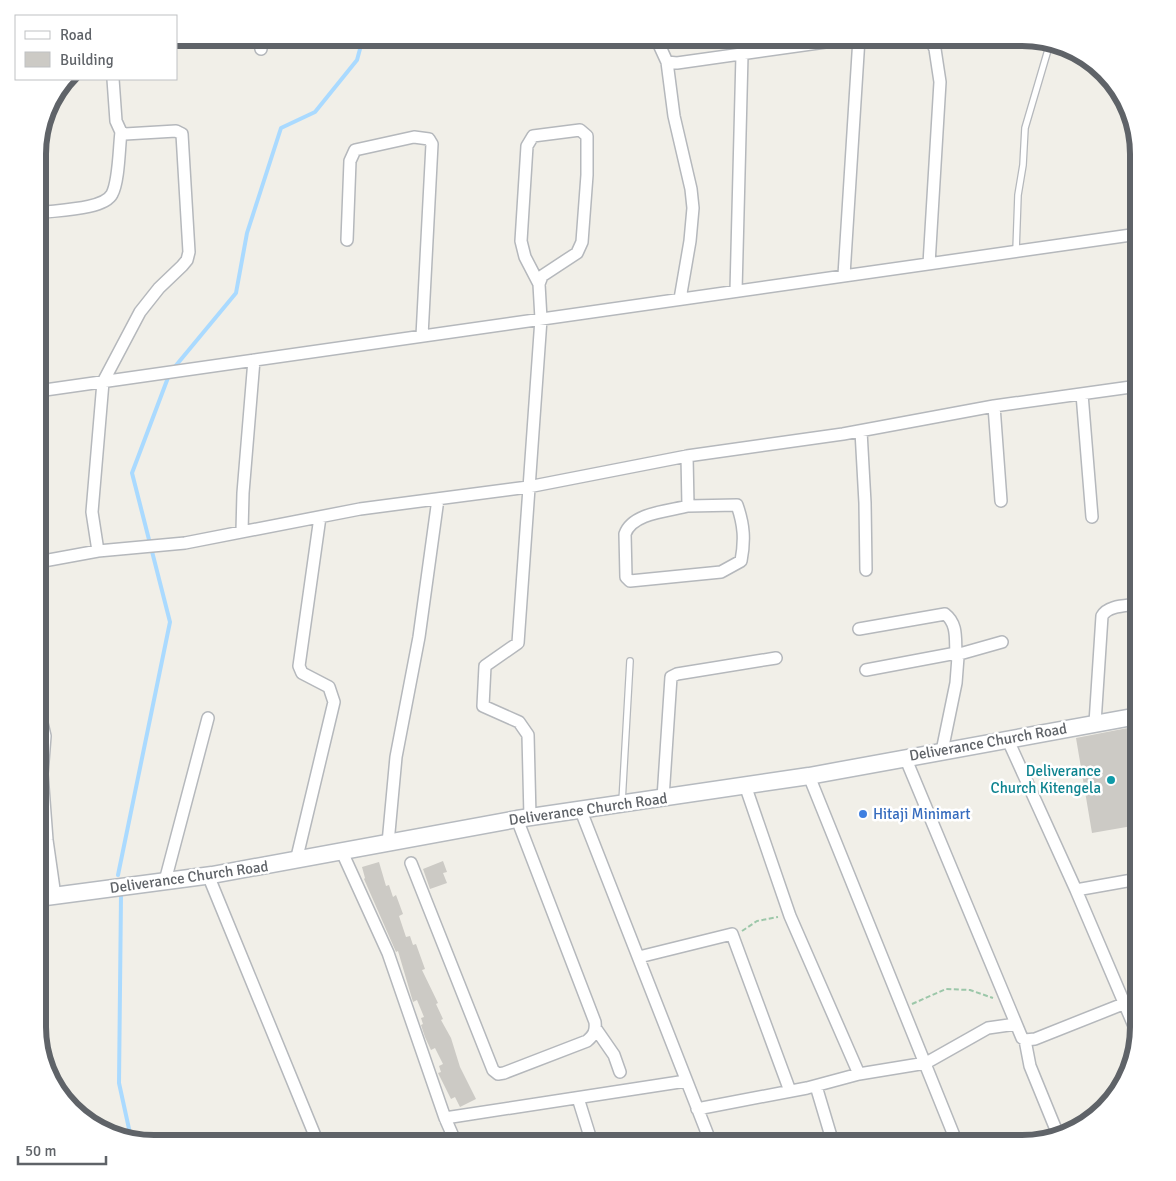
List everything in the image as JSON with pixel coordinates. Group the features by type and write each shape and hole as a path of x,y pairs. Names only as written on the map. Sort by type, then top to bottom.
{"street":[{"path":"660,46 667,62 674,116 688,174 693,208 680,299"},
{"path":"667,62 677,63 742,54 778,46"},
{"path":"844,275 858,46"},
{"path":"929,264 940,82 934,46"},
{"path":"736,291 742,54"},
{"path":"98,550 92,512 103,382 140,312 159,288 187,260 188,252 182,134 176,131 125,134 121,132 118,128 113,80"},
{"path":"539,284 546,272 577,253 582,242 587,175 587,136 580,130 533,136 527,146 521,241 524,257 539,284 541,319 518,644 485,666 482,685 483,706 519,722 528,735 524,818 596,1029 614,1055 620,1072"},
{"path":"46,211 98,205 108,200 114,186 121,132"},
{"path":"347,240 350,161 355,150 414,138 429,139 432,144 422,336"},
{"path":"46,390 1130,235"},
{"path":"242,531 243,493 254,360"},
{"path":"46,560 98,550 185,542 320,517 528,487 687,456 861,431 994,406 1130,387"},
{"path":"1082,394 1092,517"},
{"path":"994,406 1001,502"},
{"path":"861,431 866,570"},
{"path":"687,456 688,506"},
{"path":"388,843 396,757 419,637 438,499"},
{"path":"736,505 743,521 745,541 742,561 721,572 630,581 626,577 625,534 627,528 638,519 688,506 736,505"},
{"path":"296,861 334,702 328,687 302,673 299,666 320,517"},
{"path":"1095,723 1102,616 1105,612 1112,609 1130,606"},
{"path":"859,629 946,614 952,620 955,627 956,654 959,660 942,751"},
{"path":"866,670 956,654 1002,642"},
{"path":"663,798 672,677 677,674 776,658"},
{"name":"Deliverance Church Road","path":"46,897 208,876 524,818 809,776 1007,738 1130,717"},
{"path":"165,881 208,718"},
{"path":"1007,738 1076,890 1130,1018"},
{"path":"905,757 1016,1024 1025,1040 1030,1066 1056,1129"},
{"path":"809,776 954,1135"},
{"path":"745,786 790,916 859,1074"},
{"path":"581,811 708,1135"},
{"path":"46,827 56,896"},
{"path":"342,852 388,953 452,1135"},
{"path":"411,863 493,1070 498,1074 504,1074 587,1040 593,1036 596,1029"},
{"path":"208,876 314,1135"},
{"path":"1076,890 1130,880"},
{"path":"639,957 732,934 790,1091"},
{"path":"1025,1040 1123,1004"},
{"path":"698,1110 816,1086 859,1074 926,1063 988,1028 1016,1024"},
{"path":"445,1118 686,1081"},
{"path":"816,1086 830,1135"},
{"path":"578,1098 589,1135"}],"lane":[{"path":"1016,251 1018,195 1023,164 1025,128 1048,50"},
{"path":"621,804 630,661"}],"path":[{"path":"732,934 746,930 757,921 790,916"},
{"path":"903,1008 946,989 970,990 995,999 1006,1000"}],"building":[{"name":"Deliverance Church Kitengela","path":"1130,728 1130,826 1092,833 1076,738"},
{"path":"443,861 447,872 443,873 447,883 430,889 423,869"},
{"path":"379,862 386,886 389,885 393,897 396,895 403,914 399,916 406,937 410,936 413,945 416,944 425,969 422,970 438,1003 436,1004 443,1019 441,1020 451,1038 460,1067 476,1099 460,1107 455,1097 451,1099 438,1073 441,1072 439,1066 443,1064 435,1048 431,1050 425,1037 421,1025 423,1024 421,1018 424,1017 417,1000 413,1002 398,951 396,952 364,879 362,867"}],"waterway":[{"path":"173,369 236,293 247,233 281,128 315,112 357,60 361,46"},
{"path":"118,875 170,622 132,473 169,375"},
{"path":"121,896 119,1083 130,1132"}],"place":[{"name":"Deliverance Church Kitengela","path":"1111,780"},
{"name":"Hitaji Minimart","path":"863,814"}]}
